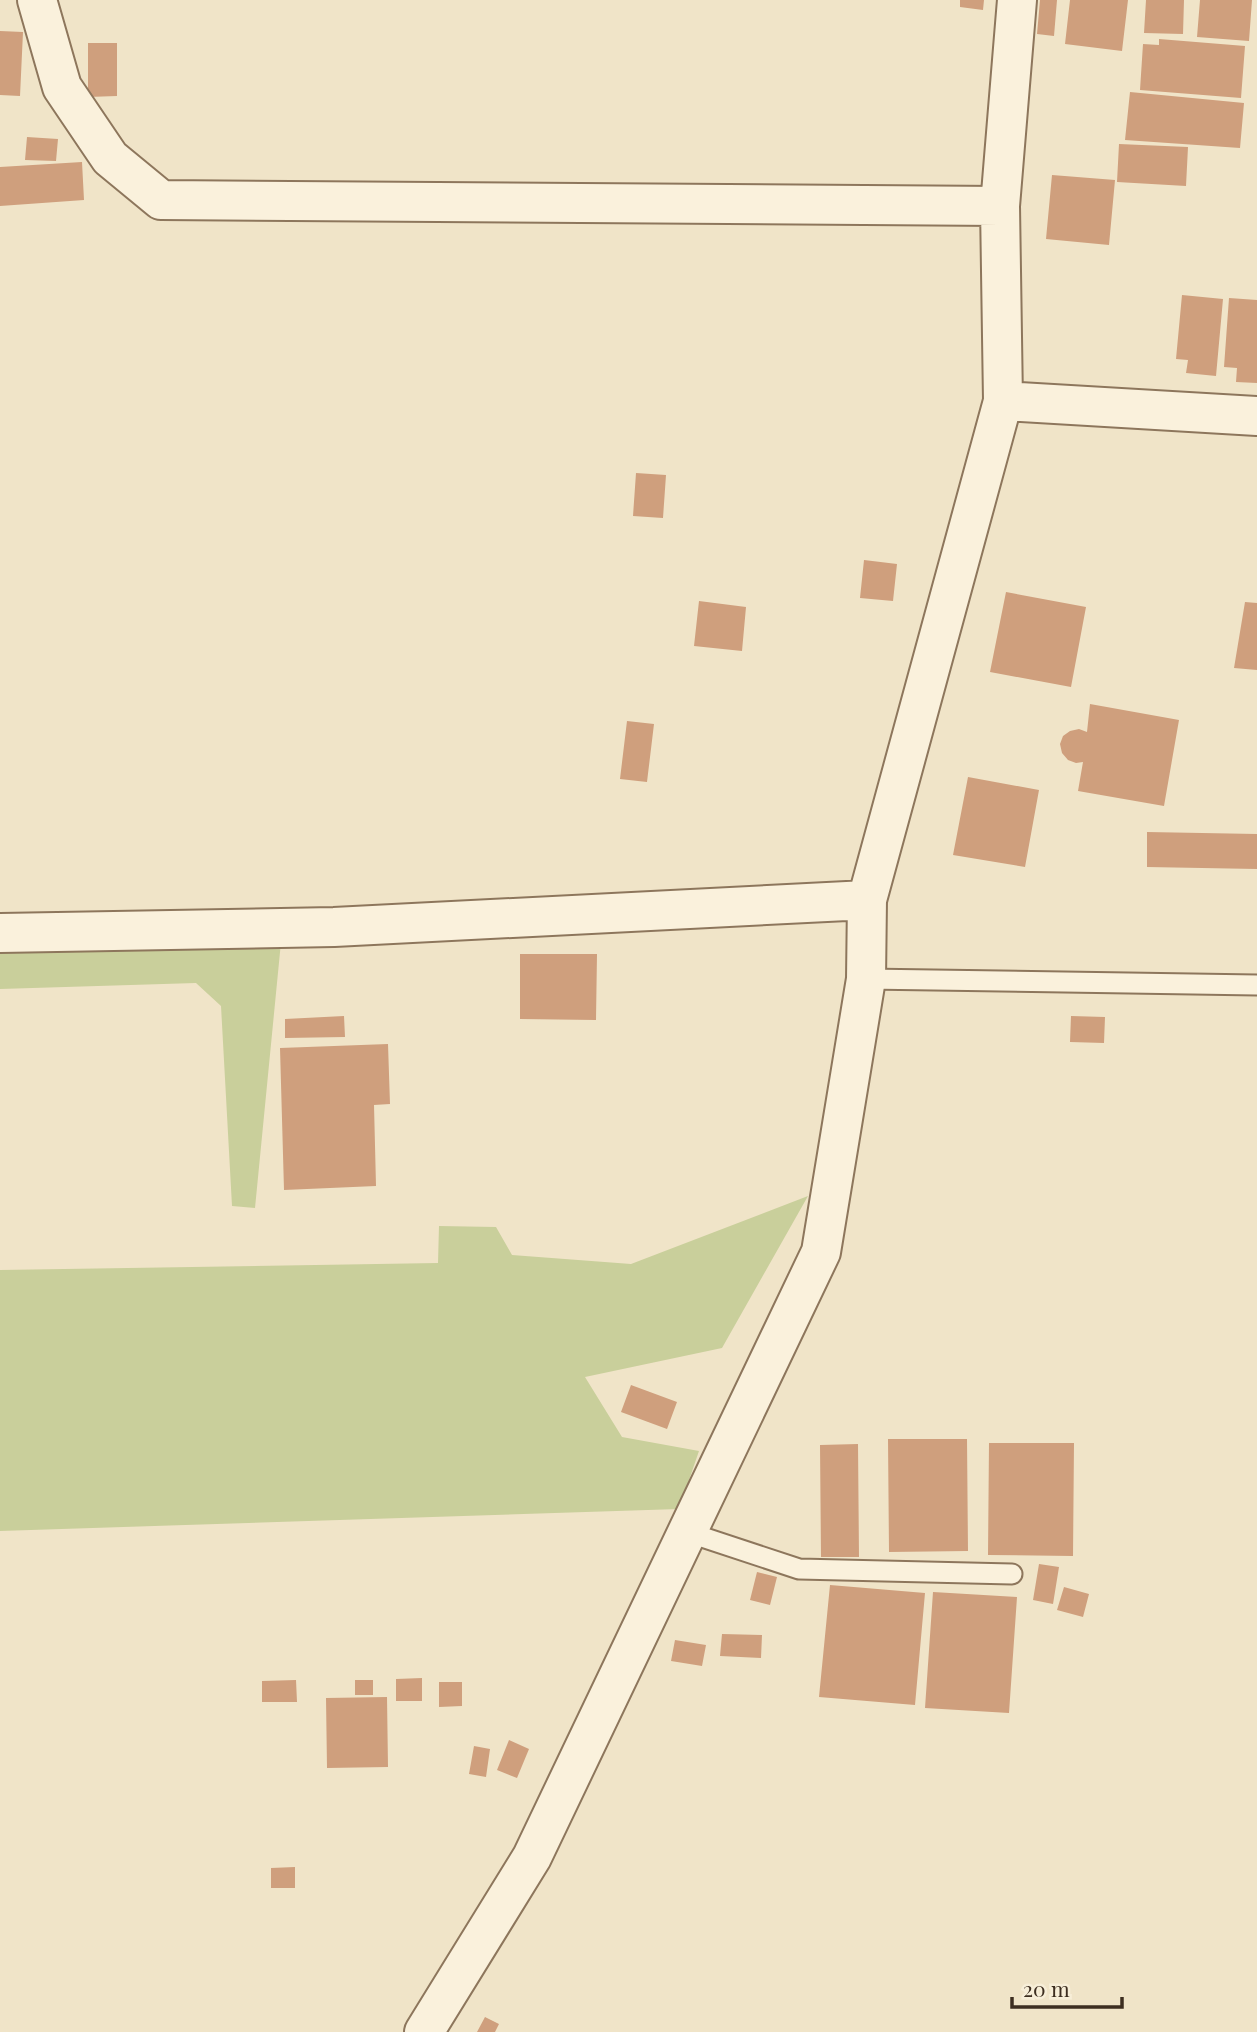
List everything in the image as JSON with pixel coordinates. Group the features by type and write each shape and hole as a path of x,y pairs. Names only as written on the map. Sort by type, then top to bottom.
{"street":[{"path":"37,0 62,87 110,158 161,200 1000,206"},
{"path":"424,2032 531,1857 821,1252 866,979 867,900 1003,401 1000,206 1017,0"},
{"path":"1003,401 1257,416"},
{"path":"0,933 334,927 867,900"}],"lane":[{"path":"866,979 1257,985"},
{"path":"687,1532 799,1569 1012,1574"}],"green space":[{"path":"281,942 255,1208 232,1206 221,1006 196,983 0,989 0,947"},
{"path":"808,1196 722,1348 585,1377 622,1437 699,1451 679,1509 0,1531 0,1270 438,1263 439,1226 496,1227 512,1255 631,1264"}],"building":[{"path":"960,0 984,0 983,10 960,7"},
{"path":"1040,0 1057,0 1054,36 1037,34"},
{"path":"1070,0 1128,0 1122,51 1065,44"},
{"path":"1146,0 1184,0 1183,34 1144,33"},
{"path":"1200,0 1252,0 1249,41 1197,37"},
{"path":"0,31 23,32 20,96 0,95"},
{"path":"1159,39 1245,46 1241,98 1140,90 1143,44 1159,45"},
{"path":"88,43 117,43 117,96 88,97"},
{"path":"1130,92 1244,103 1240,148 1125,140"},
{"path":"27,137 58,139 56,161 25,160"},
{"path":"1119,144 1188,147 1186,186 1117,182"},
{"path":"82,162 84,200 0,206 0,167"},
{"path":"1052,175 1115,180 1109,245 1046,239"},
{"path":"1182,295 1223,299 1216,376 1186,373 1188,360 1176,359"},
{"path":"1229,298 1257,300 1257,383 1236,382 1237,368 1224,367"},
{"path":"636,473 666,475 663,518 633,516"},
{"path":"864,560 897,564 893,601 860,598"},
{"path":"1006,592 1086,607 1071,687 990,672"},
{"path":"699,601 746,607 742,651 694,646"},
{"path":"1245,602 1257,603 1257,670 1234,668"},
{"path":"1090,704 1179,720 1164,806 1078,791 1083,762 1068,760 1062,753 1060,744 1063,736 1070,731 1079,729 1087,732"},
{"path":"627,721 654,724 647,782 620,779"},
{"path":"968,777 1039,790 1025,867 953,855"},
{"path":"1147,832 1257,834 1257,869 1147,867"},
{"path":"520,954 597,954 596,1020 520,1019"},
{"path":"344,1016 345,1037 285,1038 285,1019"},
{"path":"1071,1016 1105,1017 1104,1043 1070,1042"},
{"path":"388,1044 390,1104 374,1105 376,1186 284,1190 280,1048"},
{"path":"631,1385 677,1402 667,1429 621,1412"},
{"path":"888,1439 967,1439 968,1551 889,1552"},
{"path":"989,1443 1074,1443 1073,1556 988,1555"},
{"path":"858,1444 859,1557 821,1557 820,1445"},
{"path":"1039,1564 1059,1567 1053,1604 1033,1600"},
{"path":"757,1572 777,1577 770,1605 750,1600"},
{"path":"830,1585 925,1593 915,1705 819,1697"},
{"path":"1064,1587 1089,1594 1083,1617 1057,1610"},
{"path":"933,1592 1017,1597 1009,1713 925,1708"},
{"path":"722,1634 762,1635 761,1658 720,1656"},
{"path":"675,1640 706,1645 702,1666 671,1661"},
{"path":"422,1678 422,1701 396,1701 396,1679"},
{"path":"296,1680 297,1702 262,1702 262,1681"},
{"path":"355,1680 373,1680 373,1695 355,1695"},
{"path":"439,1682 462,1682 462,1706 439,1707"},
{"path":"387,1697 388,1767 327,1768 326,1698"},
{"path":"509,1740 529,1749 517,1778 497,1770"},
{"path":"474,1746 490,1749 486,1777 469,1774"},
{"path":"295,1867 295,1888 271,1888 271,1868"},
{"path":"485,2017 499,2024 495,2032 477,2032"}]}
